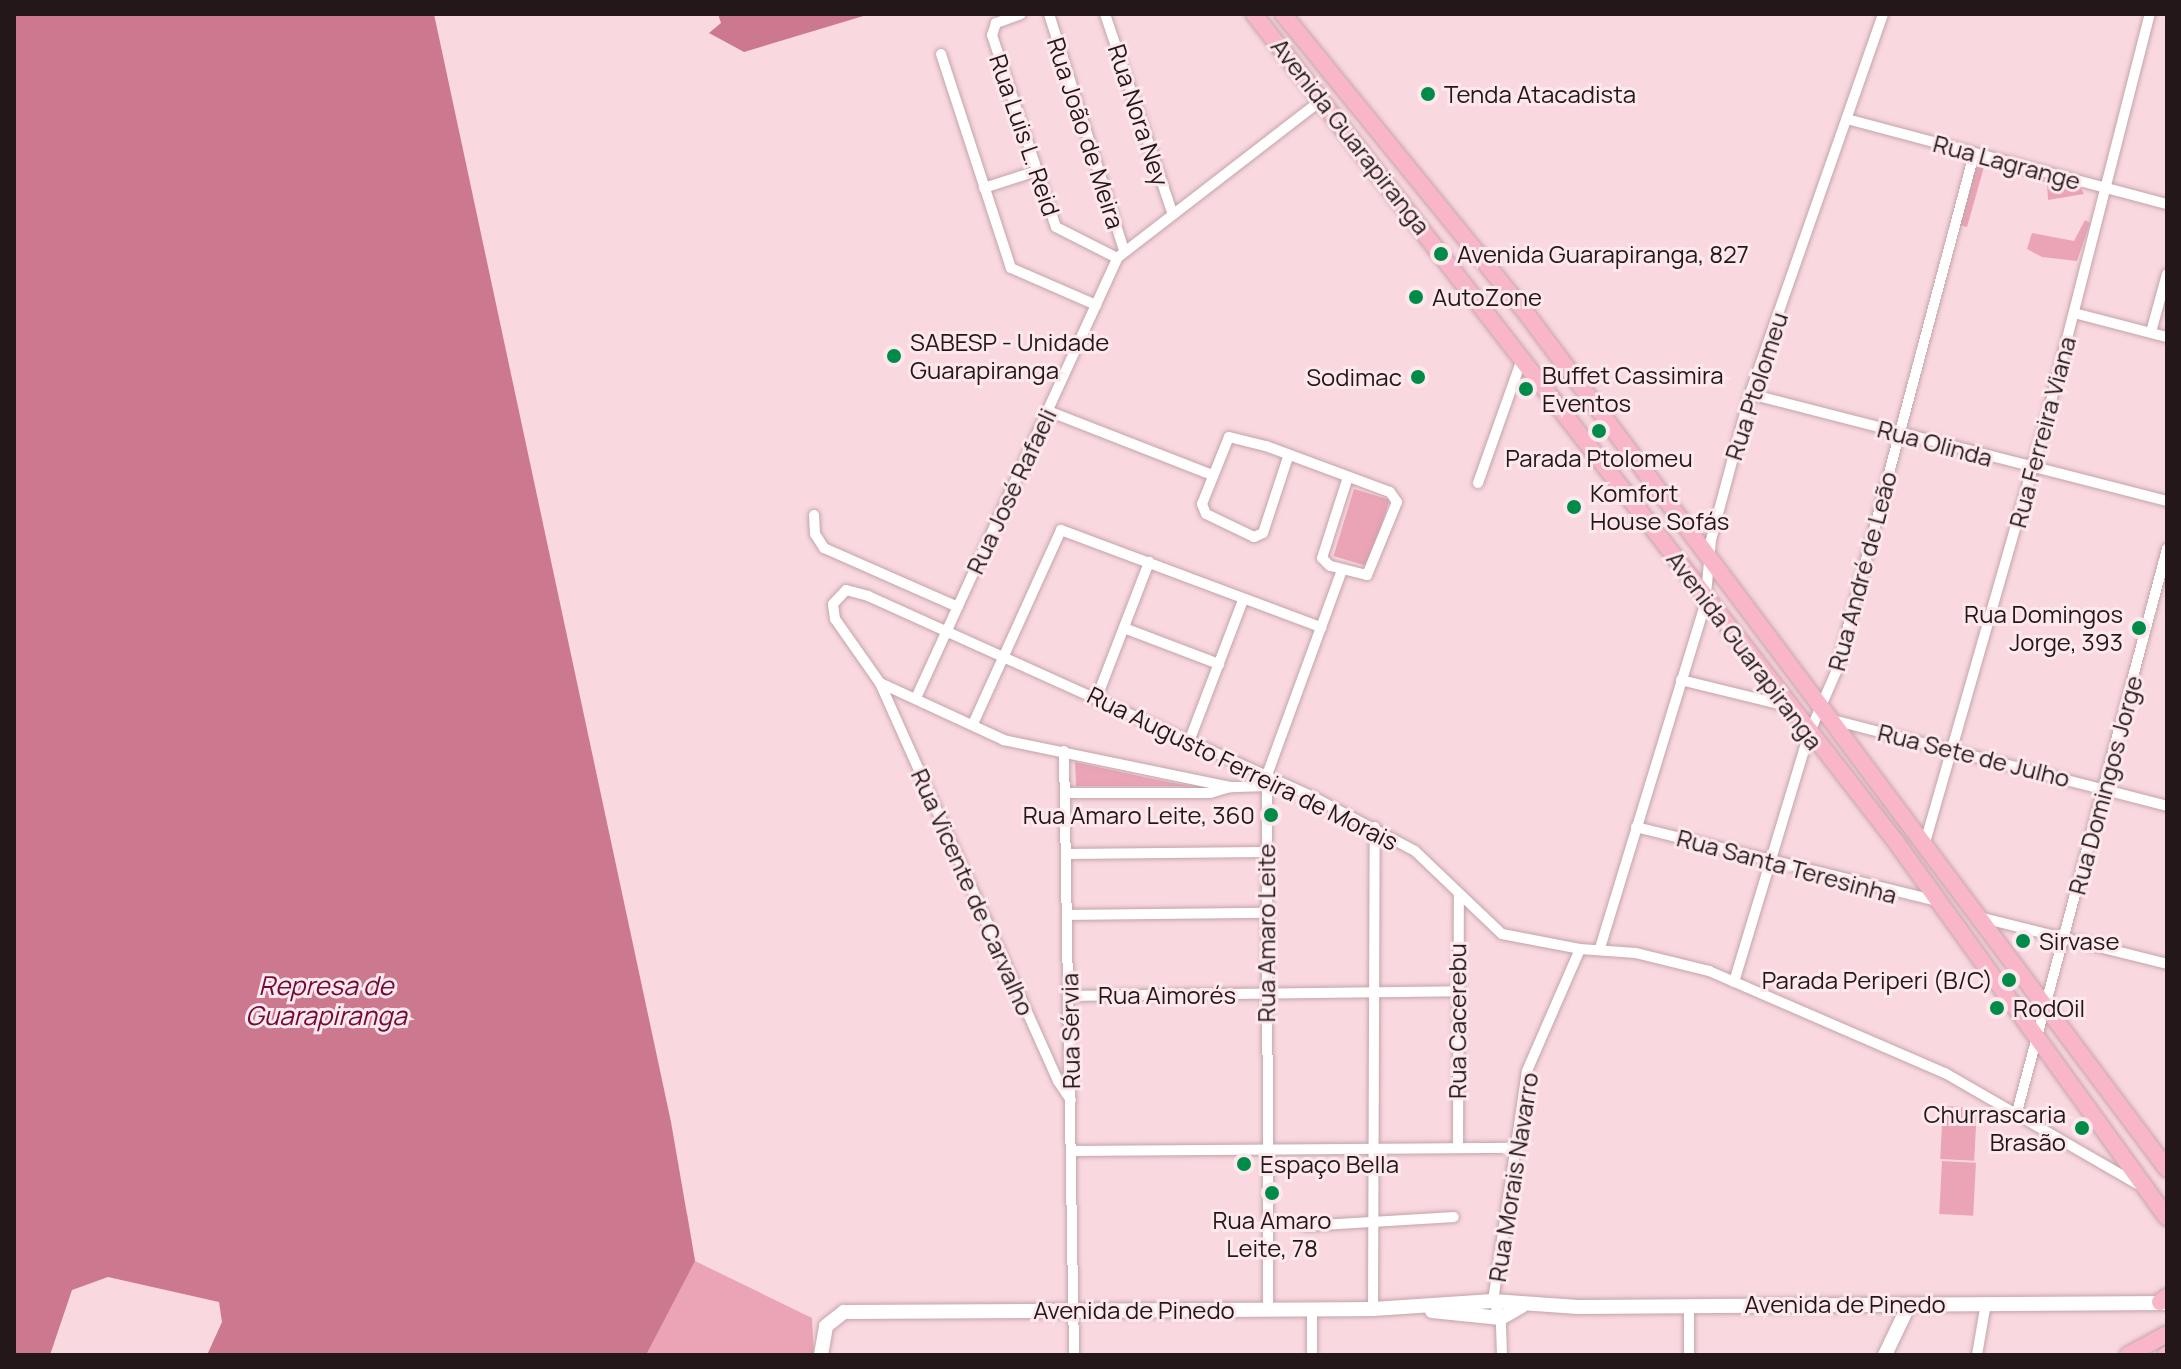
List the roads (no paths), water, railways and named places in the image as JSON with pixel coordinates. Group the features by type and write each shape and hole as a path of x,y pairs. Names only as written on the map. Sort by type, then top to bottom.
{"main road":[{"name":"Avenida Guarapiranga","path":"1254,14 1323,99 1938,901 2167,1218"},
{"name":"Avenida Guarapiranga","path":"1283,14 1367,112 1584,391 1824,714 2166,1164"},
{"path":"1323,99 1337,92 1367,112"},
{"path":"1548,395 1584,391"},
{"path":"2128,1355 2167,1334"}],"street":[{"name":"Rua Luis L. Reid","path":"1021,14 996,23 994,43 1058,229 1121,255"},
{"name":"Rua João de Meira","path":"1049,14 1121,255"},
{"name":"Rua Nora Ney","path":"1105,14 1173,215"},
{"name":"Rua Ptolomeu","path":"1600,948 1707,598 1708,554 1750,394 1883,14"},
{"name":"Rua Ferreira Viana","path":"1924,846 1955,750 2033,468 2150,14"},
{"path":"941,54 1012,270 1096,305"},
{"name":"Rua José Rafaeli","path":"916,698 1121,255 1323,99"},
{"name":"Rua Lagrange","path":"1847,119 2167,204"},
{"name":"Rua André de Leão","path":"1734,982 1809,734 1824,714 1974,154"},
{"path":"984,188 1037,171"},
{"path":"2151,332 2167,274"},
{"path":"2074,313 2167,337"},
{"path":"1478,483 1522,359"},
{"name":"Rua Olinda","path":"1750,394 2167,501"},
{"path":"1048,411 1212,475"},
{"path":"1288,457 1263,533 1254,537 1206,514 1202,504 1229,437 1348,477 1396,495 1373,572 1342,570 1325,563 1322,554 1348,477"},
{"path":"814,515 815,534 824,548 958,607"},
{"path":"973,724 1057,535 1065,530 1321,627"},
{"name":"Rua Domingos Jorge","path":"2017,1112 2048,1006 2167,549"},
{"path":"1097,697 1149,562"},
{"name":"Rua Amaro Leite","path":"1268,1309 1265,995 1267,780 1342,570"},
{"name":"Rua Augusto Ferreira de Morais","path":"842,591 856,591 1004,655 1190,739 1267,780 1375,827 1415,851 1502,934 1580,949 1600,948 1678,961 1734,982 1945,1073 2017,1112 2150,1192"},
{"name":"Rua Vicente de Carvalho","path":"842,591 832,612 880,683 1071,1100"},
{"path":"1190,739 1243,600"},
{"path":"1124,628 1219,664"},
{"path":"1681,680 1787,706"},
{"path":"880,683 1014,743 1230,787"},
{"name":"Rua Sete de Julho","path":"1824,714 2167,806"},
{"name":"Rua Sérvia","path":"1064,751 1074,1355"},
{"path":"1065,793 1210,793 1267,780"},
{"path":"1373,1309 1375,827"},
{"name":"Rua Santa Teresinha","path":"1636,827 1938,901"},
{"path":"1066,854 1265,852"},
{"name":"Rua Cacerebu","path":"1458,1147 1456,991 1459,894"},
{"path":"1067,915 1265,913"},
{"path":"1978,917 2167,964"},
{"name":"Rua Morais Navarro","path":"1501,1318 1493,1301 1527,1071 1580,949"},
{"name":"Rua Aimorés","path":"1069,996 1456,991"},
{"path":"1073,1151 1517,1148"},
{"path":"1306,1226 1454,1217"},
{"name":"Avenida de Pinedo","path":"821,1355 826,1326 844,1312 1373,1309 1493,1301 1522,1306 2165,1301"},
{"path":"1977,1355 1986,1303"},
{"path":"1689,1305 1689,1355"},
{"path":"1885,1355 1909,1305"},
{"name":"Avenida de Pinedo","path":"1424,1308 1501,1318 1522,1306"},
{"path":"1312,1309 1312,1355"},
{"path":"1501,1318 1502,1355"}],"water":[{"name":"Represa de Guarapiranga","path":"14,14 434,14 671,1122 695,1261 646,1355 207,1355 222,1322 219,1302 108,1277 72,1290 50,1355 14,1355"},
{"path":"718,14 870,14 744,52 709,33 721,23"}],"place":[{"name":"Tenda Atacadista","path":"1428,94"},
{"name":"Avenida Guarapiranga, 827","path":"1441,254"},
{"name":"AutoZone","path":"1416,297"},
{"name":"SABESP - Unidade Guarapiranga","path":"894,356"},
{"name":"Sodimac","path":"1418,377"},
{"name":"Buffet Cassimira Eventos","path":"1526,389"},
{"name":"Parada Ptolomeu","path":"1599,431"},
{"name":"Komfort House Sofás","path":"1574,507"},
{"name":"Rua Domingos Jorge, 393","path":"2139,628"},
{"name":"Rua Amaro Leite, 360","path":"1271,815"},
{"name":"Sirvase","path":"2023,941"},
{"name":"Parada Periperi (B/C)","path":"2009,980"},
{"name":"RodOil","path":"1997,1008"},
{"name":"Churrascaria Brasão","path":"2082,1128"},
{"name":"Espaço Bella","path":"1244,1164"},
{"name":"Rua Amaro Leite, 78","path":"1272,1193"}]}
